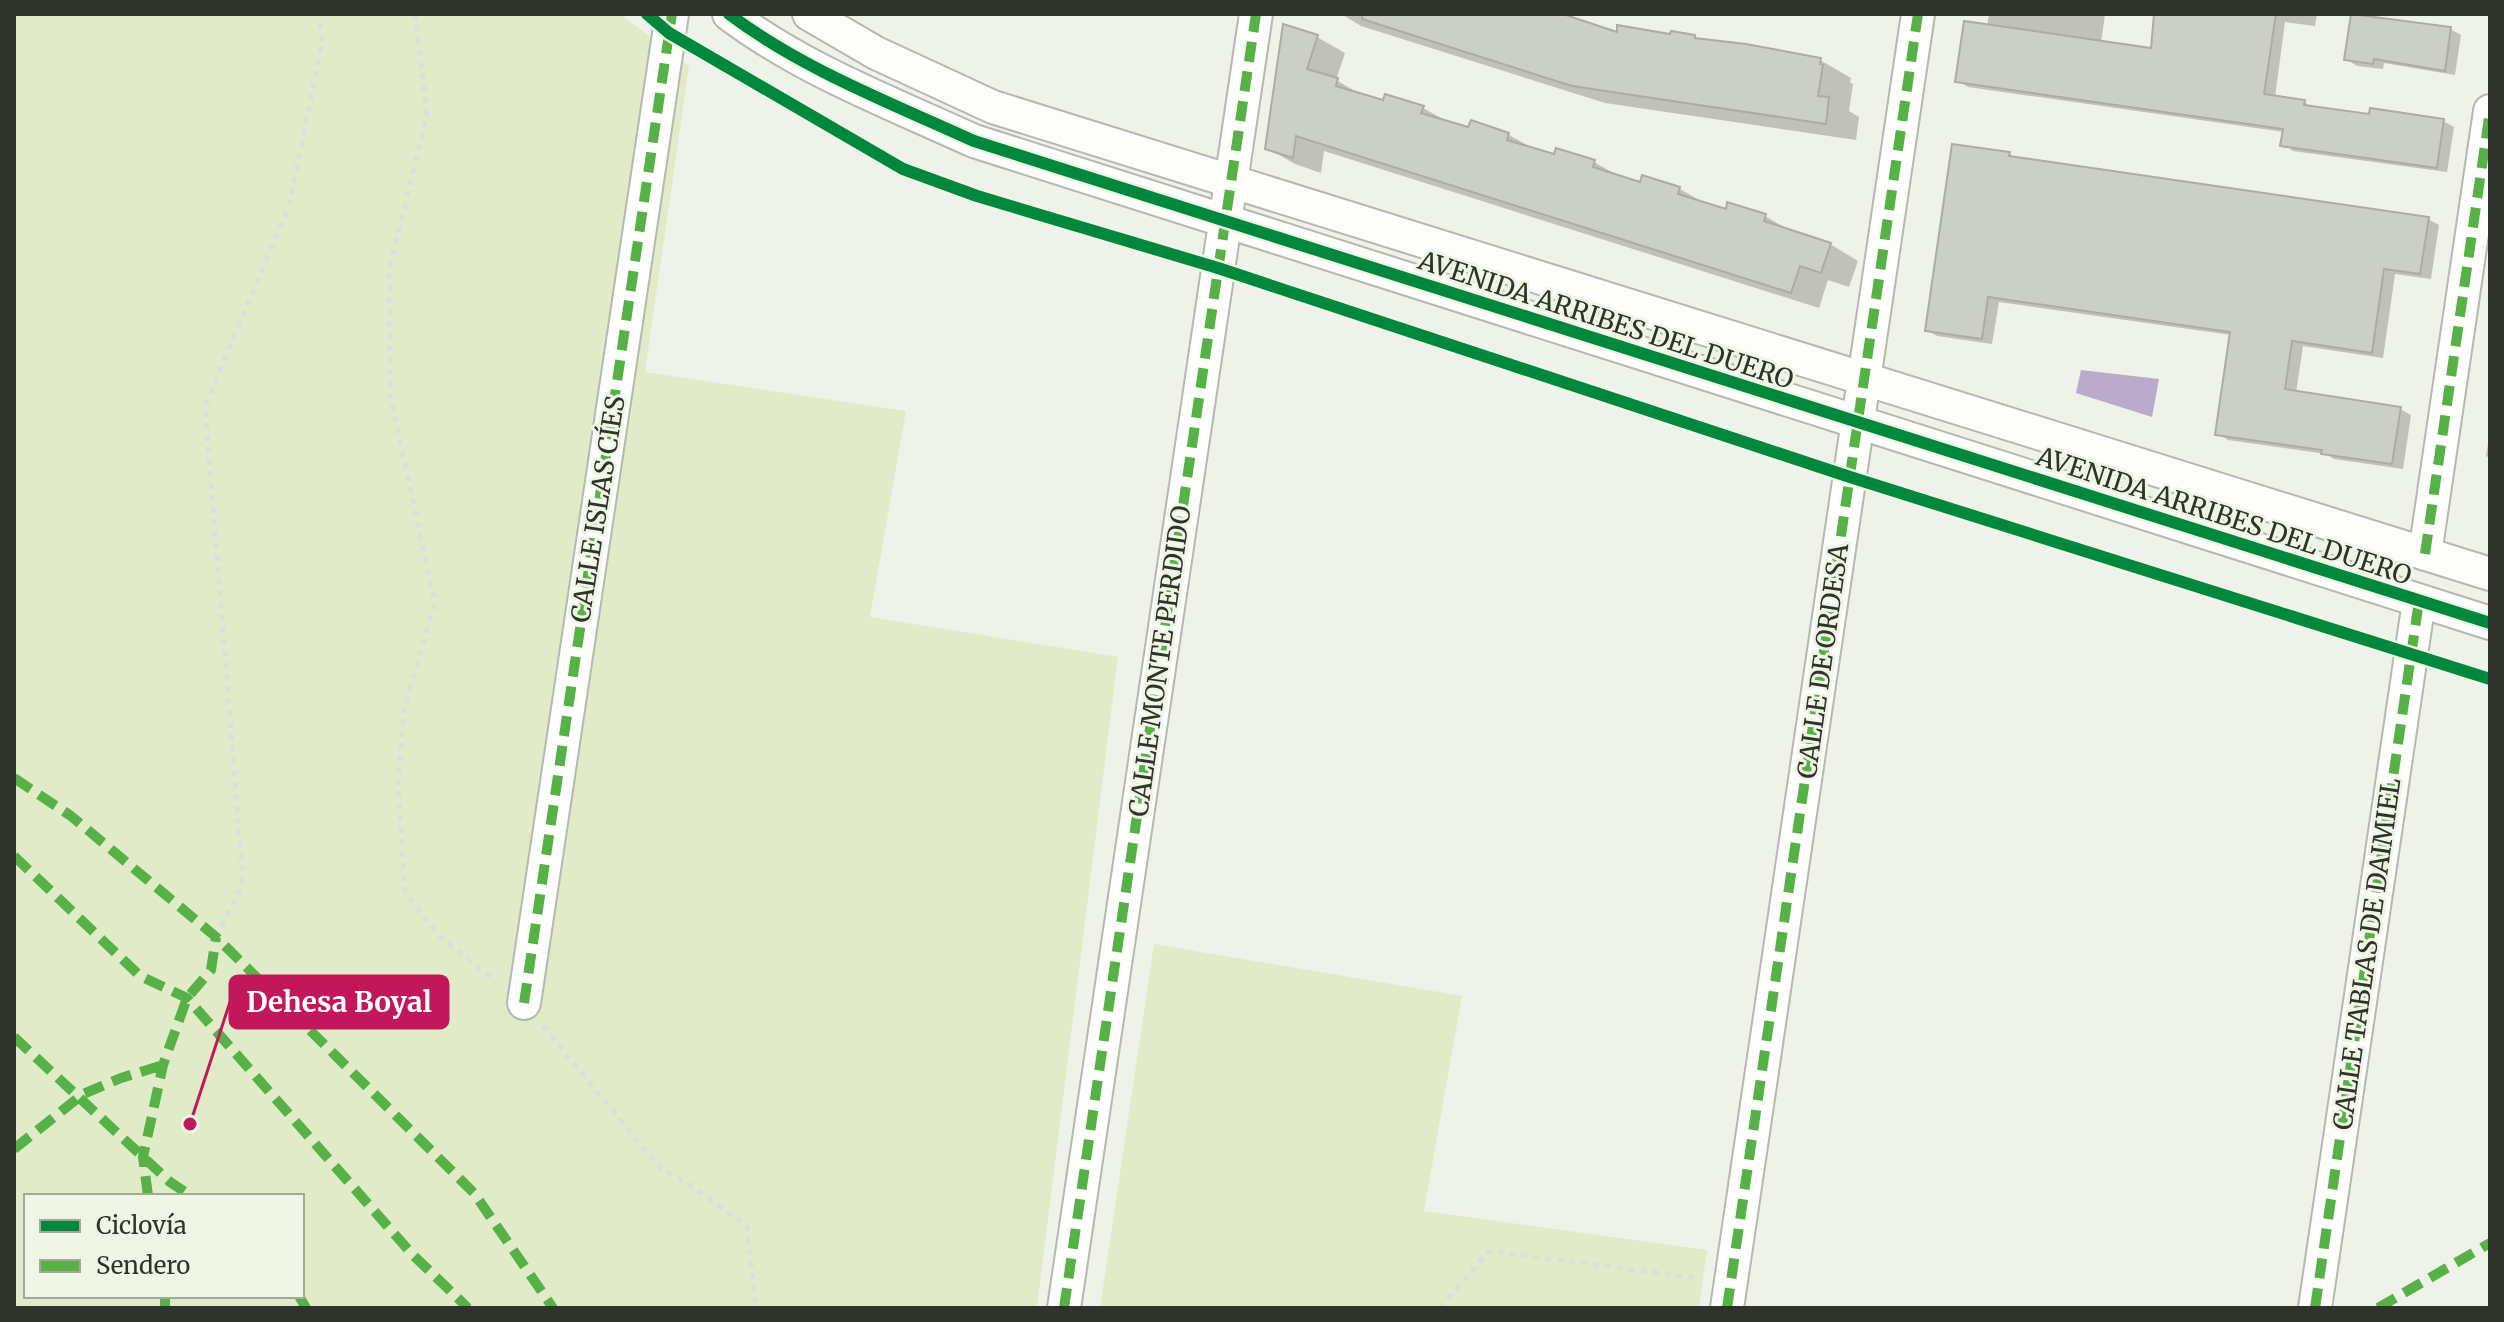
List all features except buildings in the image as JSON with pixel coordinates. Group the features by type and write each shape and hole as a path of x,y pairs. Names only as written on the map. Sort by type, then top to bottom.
{"street":[{"name":"CALLE ISLAS CÍES","path":"524,1003 672,14"},
{"name":"AVENIDA ARRIBES DEL DUERO","path":"729,14 762,39 857,88 974,141 2490,623"},
{"name":"AVENIDA ARRIBES DEL DUERO","path":"809,14 876,53 993,107 2490,574"},
{"name":"CALLE MONTE PERDIDO","path":"1064,1308 1256,14"},
{"name":"CALLE DE ORDESA","path":"1729,1295 1918,14"},
{"path":"2425,554 2490,111"},
{"name":"CALLE TABLAS DE DAIMIEL","path":"2315,1308 2419,601"}],"path":[{"path":"216,937 243,884 205,406 289,206 322,42 319,14"},
{"path":"415,14 427,114 389,271 390,395 435,602 404,711 398,785 405,892 437,934 524,1003 659,1167 747,1226 756,1308"},
{"path":"1440,1308 1489,1251 1729,1295"}],"green space":[{"path":"14,14 620,14 689,66 645,372 906,411 870,617 1118,657 1037,1308 14,1308"},
{"path":"1154,944 1462,996 1424,1211 1707,1250 1699,1308 1100,1308"}],"shaded area":[{"path":"2081,370 2159,379 2152,417 2076,393"}],"marked path":[{"path":"524,1003 672,14"},
{"path":"1064,1308 1256,14"},
{"path":"1727,1308 1918,14"},
{"path":"2425,554 2490,111"},
{"path":"2315,1308 2419,601"},
{"path":"14,778 71,816 216,937 474,1193 553,1308"},
{"path":"14,856 140,976 187,998 412,1254 468,1308"},
{"path":"148,1194 143,1157 163,1065 187,998 211,970 216,937"},
{"path":"14,1037 170,1182 188,1194"},
{"path":"14,1149 83,1094 163,1065"},
{"path":"2378,1308 2490,1243"},
{"path":"165,1298 165,1308"},
{"path":"300,1298 306,1308"}],"cycle path":[{"path":"647,14 669,33 903,169 977,196 1218,268 1850,477 2490,679"},
{"path":"729,14 786,52 879,99 974,141 2490,623"}],"place":[{"name":"Dehesa Boyal","path":"190,1124"}]}
